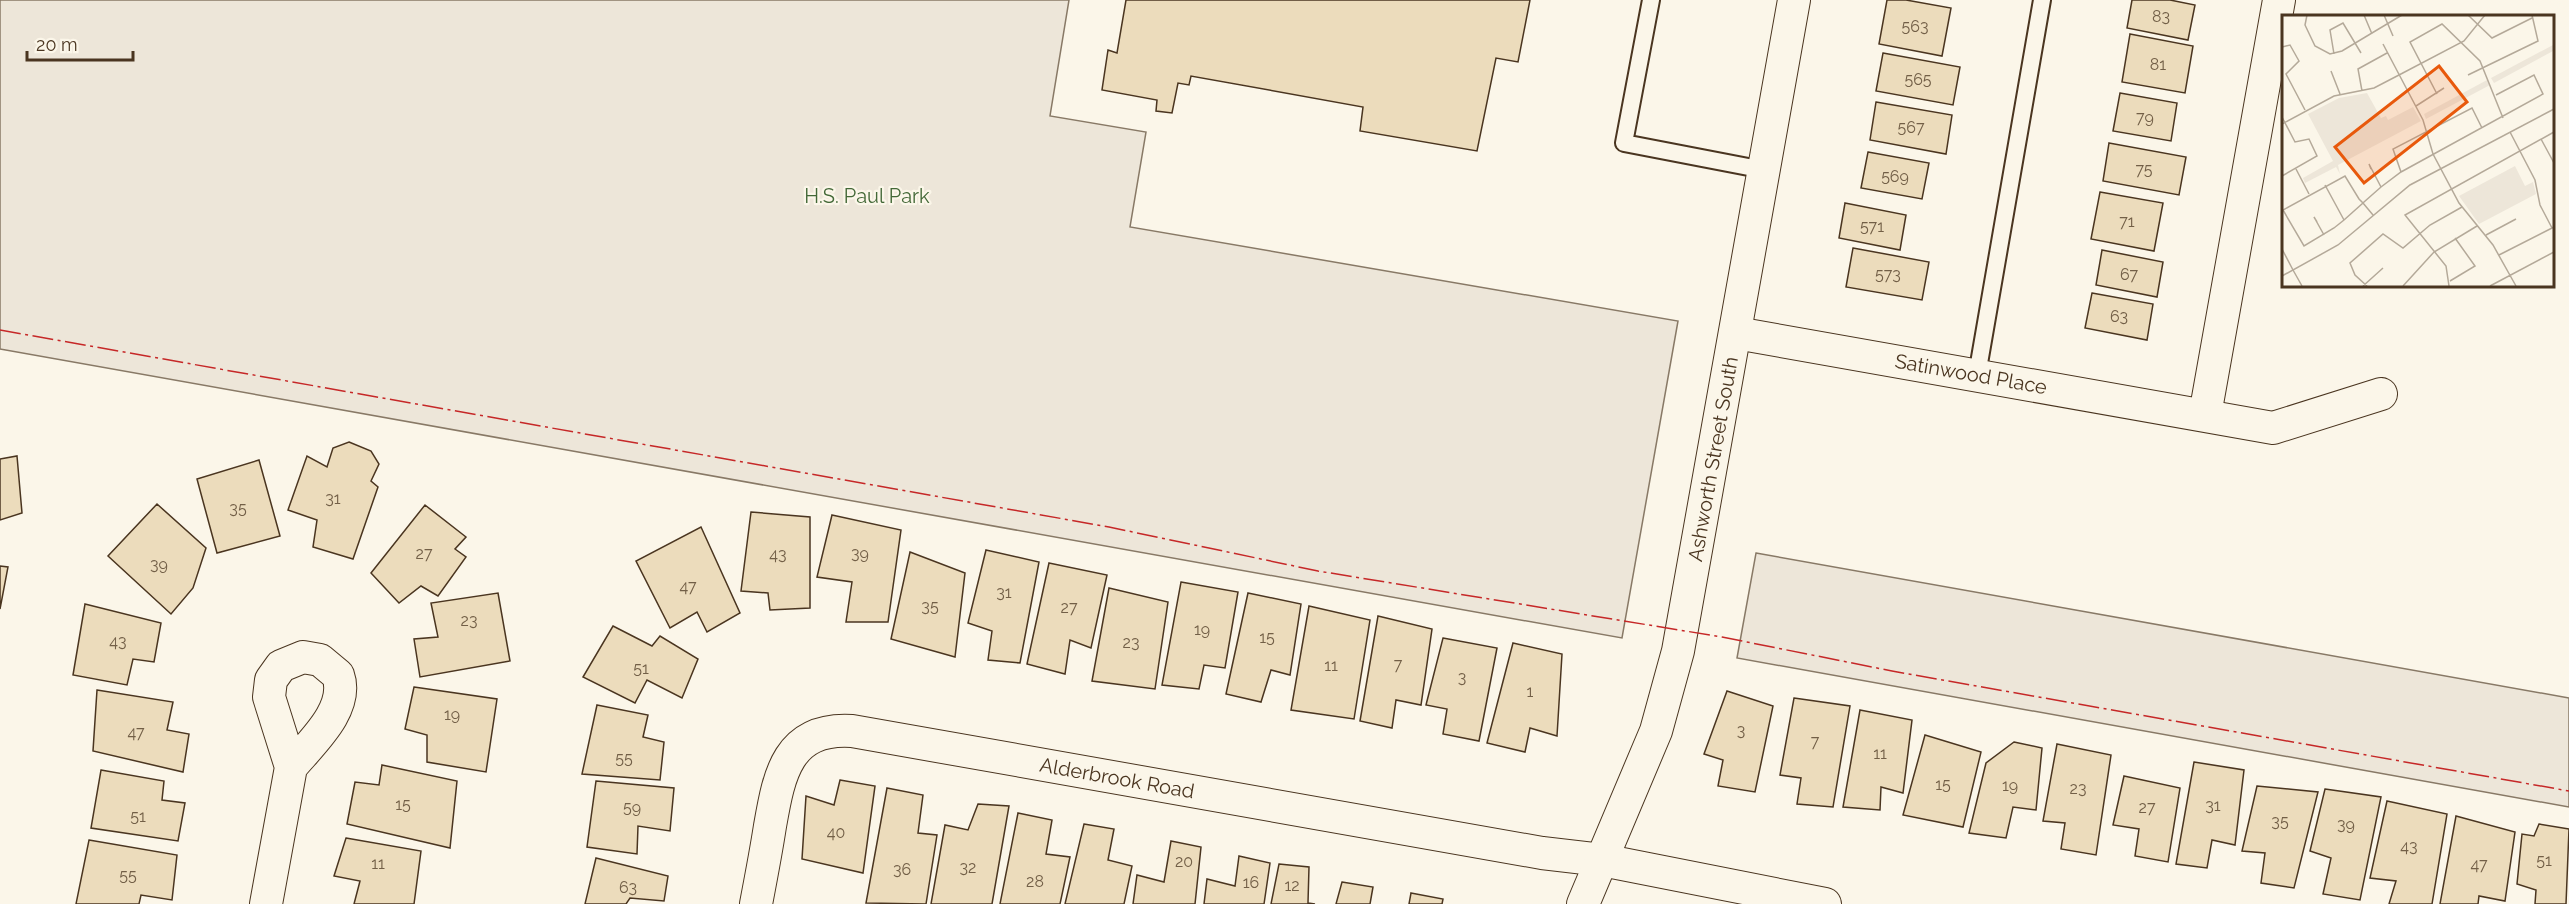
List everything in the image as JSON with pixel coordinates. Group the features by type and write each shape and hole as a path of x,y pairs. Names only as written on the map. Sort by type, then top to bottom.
{"street":[{"name":"Ashworth Street South","path":"1583,904 1640,773 1669,687 1690,594 1794,0"},
{"path":"2205,416 2279,0"},
{"name":"Satinwood Place","path":"1736,333 2273,428 2381,394"},
{"name":"Alderbrook Road","path":"756,904 778,785 785,765 805,742 831,730 852,731 1542,853 1602,860 1825,904"},
{"path":"266,904 291,767"}],"lane":[{"path":"1651,0 1624,143 1764,170"},
{"path":"1977,375 2042,0"}],"green space":[{"name":"H.S. Paul Park","path":"0,0 1069,0 1050,116 1146,132 1130,227 1678,321 1622,638 0,349"},
{"path":"1756,553 2569,698 2569,807 1737,658"}],"building":[{"path":"1126,0 1530,0 1518,62 1496,58 1477,151 1360,131 1363,107 1191,76 1189,85 1178,83 1172,113 1156,111 1157,100 1102,90 1108,50 1117,53"},
{"path":"1887,0 1906,0 1951,8 1942,56 1879,44"},
{"path":"2132,0 2170,0 2195,5 2188,40 2127,28"},
{"path":"2130,34 2193,46 2185,93 2122,82"},
{"path":"1883,53 1960,67 1953,105 1876,91"},
{"path":"2120,93 2177,103 2171,141 2113,131"},
{"path":"1876,102 1952,115 1946,154 1870,140"},
{"path":"2109,143 2186,157 2179,195 2103,181"},
{"path":"1868,152 1929,163 1922,199 1861,188"},
{"path":"2100,192 2163,203 2154,251 2091,239"},
{"path":"1845,203 1906,215 1900,250 1839,238"},
{"path":"1853,248 1929,262 1922,300 1846,287"},
{"path":"2102,250 2163,262 2157,297 2096,285"},
{"path":"2092,293 2153,304 2147,340 2085,328"},
{"path":"349,442 371,451 379,464 371,481 378,487 353,559 313,547 317,520 288,510 307,456 327,467 333,448"},
{"path":"17,456 22,513 0,520 0,459"},
{"path":"259,460 280,536 217,553 197,479"},
{"path":"157,504 206,548 193,588 171,614 108,556"},
{"path":"425,505 466,537 455,549 466,557 438,596 421,586 399,603 371,573"},
{"path":"751,512 810,517 810,608 770,610 768,593 741,591"},
{"path":"832,515 901,530 888,622 846,622 852,582 817,577"},
{"path":"701,527 740,613 707,632 697,612 670,628 636,561"},
{"path":"986,550 1039,562 1020,663 988,660 992,631 968,623"},
{"path":"910,552 965,573 955,657 891,639"},
{"path":"1049,563 1107,575 1091,648 1070,640 1065,674 1027,664"},
{"path":"0,566 8,567 0,609"},
{"path":"1181,582 1238,592 1225,668 1204,665 1199,689 1162,685"},
{"path":"1109,588 1168,602 1155,689 1092,681"},
{"path":"498,593 510,661 420,677 414,639 438,637 431,603"},
{"path":"1248,593 1301,604 1290,675 1271,670 1261,702 1226,694"},
{"path":"85,604 161,623 154,662 133,659 127,685 73,675"},
{"path":"1309,606 1370,620 1354,719 1291,710"},
{"path":"1378,616 1432,629 1421,705 1396,700 1392,728 1360,721"},
{"path":"613,626 652,646 660,636 698,659 682,698 647,680 635,703 583,677"},
{"path":"1443,638 1497,648 1479,741 1443,734 1447,709 1426,705"},
{"path":"1513,643 1562,654 1557,736 1530,728 1525,752 1487,743"},
{"path":"414,687 497,699 486,772 427,762 427,735 405,729"},
{"path":"97,690 173,702 167,730 189,734 183,772 93,751"},
{"path":"1727,691 1773,706 1755,792 1718,786 1723,760 1704,754"},
{"path":"1794,698 1850,706 1833,807 1797,804 1801,778 1780,775"},
{"path":"597,705 648,715 643,737 664,742 660,780 582,774"},
{"path":"1860,710 1912,720 1903,793 1881,787 1880,810 1843,807"},
{"path":"1925,735 1981,752 1963,827 1903,815"},
{"path":"2014,742 2042,748 2036,810 2013,807 2006,838 1969,833 1986,763"},
{"path":"2057,744 2111,755 2096,855 2061,849 2065,823 2043,821"},
{"path":"2194,762 2244,770 2235,845 2212,840 2207,868 2176,864"},
{"path":"382,765 457,781 450,848 347,824 355,782 379,785"},
{"path":"101,770 164,781 162,800 185,803 178,841 91,828"},
{"path":"2124,776 2180,788 2168,862 2135,856 2139,829 2113,825"},
{"path":"840,780 875,786 863,873 802,859 806,796 834,805"},
{"path":"596,781 674,788 670,831 638,826 637,854 587,847"},
{"path":"2257,786 2318,792 2294,888 2261,883 2265,853 2242,851"},
{"path":"887,788 923,795 918,833 937,835 926,904 866,903"},
{"path":"2325,789 2381,797 2360,900 2323,894 2331,858 2310,851"},
{"path":"2387,801 2447,814 2432,904 2389,904 2396,881 2370,878"},
{"path":"978,804 1009,806 992,904 931,904 945,825 968,830"},
{"path":"1018,813 1052,820 1046,854 1070,857 1060,904 1000,904"},
{"path":"2456,816 2515,832 2505,901 2479,896 2478,904 2440,904"},
{"path":"1084,824 1114,829 1108,860 1132,866 1124,904 1065,904"},
{"path":"2539,824 2569,829 2566,904 2535,904 2536,890 2517,884 2522,834 2534,836"},
{"path":"346,838 421,851 414,904 354,904 360,881 334,876"},
{"path":"89,840 177,855 172,900 141,895 139,904 76,904"},
{"path":"1171,841 1201,847 1195,904 1133,904 1137,875 1164,882"},
{"path":"1239,856 1270,863 1264,904 1204,904 1207,879 1235,886"},
{"path":"596,858 668,876 664,901 630,898 626,904 585,904"},
{"path":"1279,864 1309,867 1308,903 1315,904 1271,904"},
{"path":"1342,882 1373,887 1370,904 1336,904"},
{"path":"1411,893 1443,899 1442,904 1409,904"}],"power":[{"path":"0,330 1109,527 1318,571 1722,637 1892,671 2569,791"}]}
